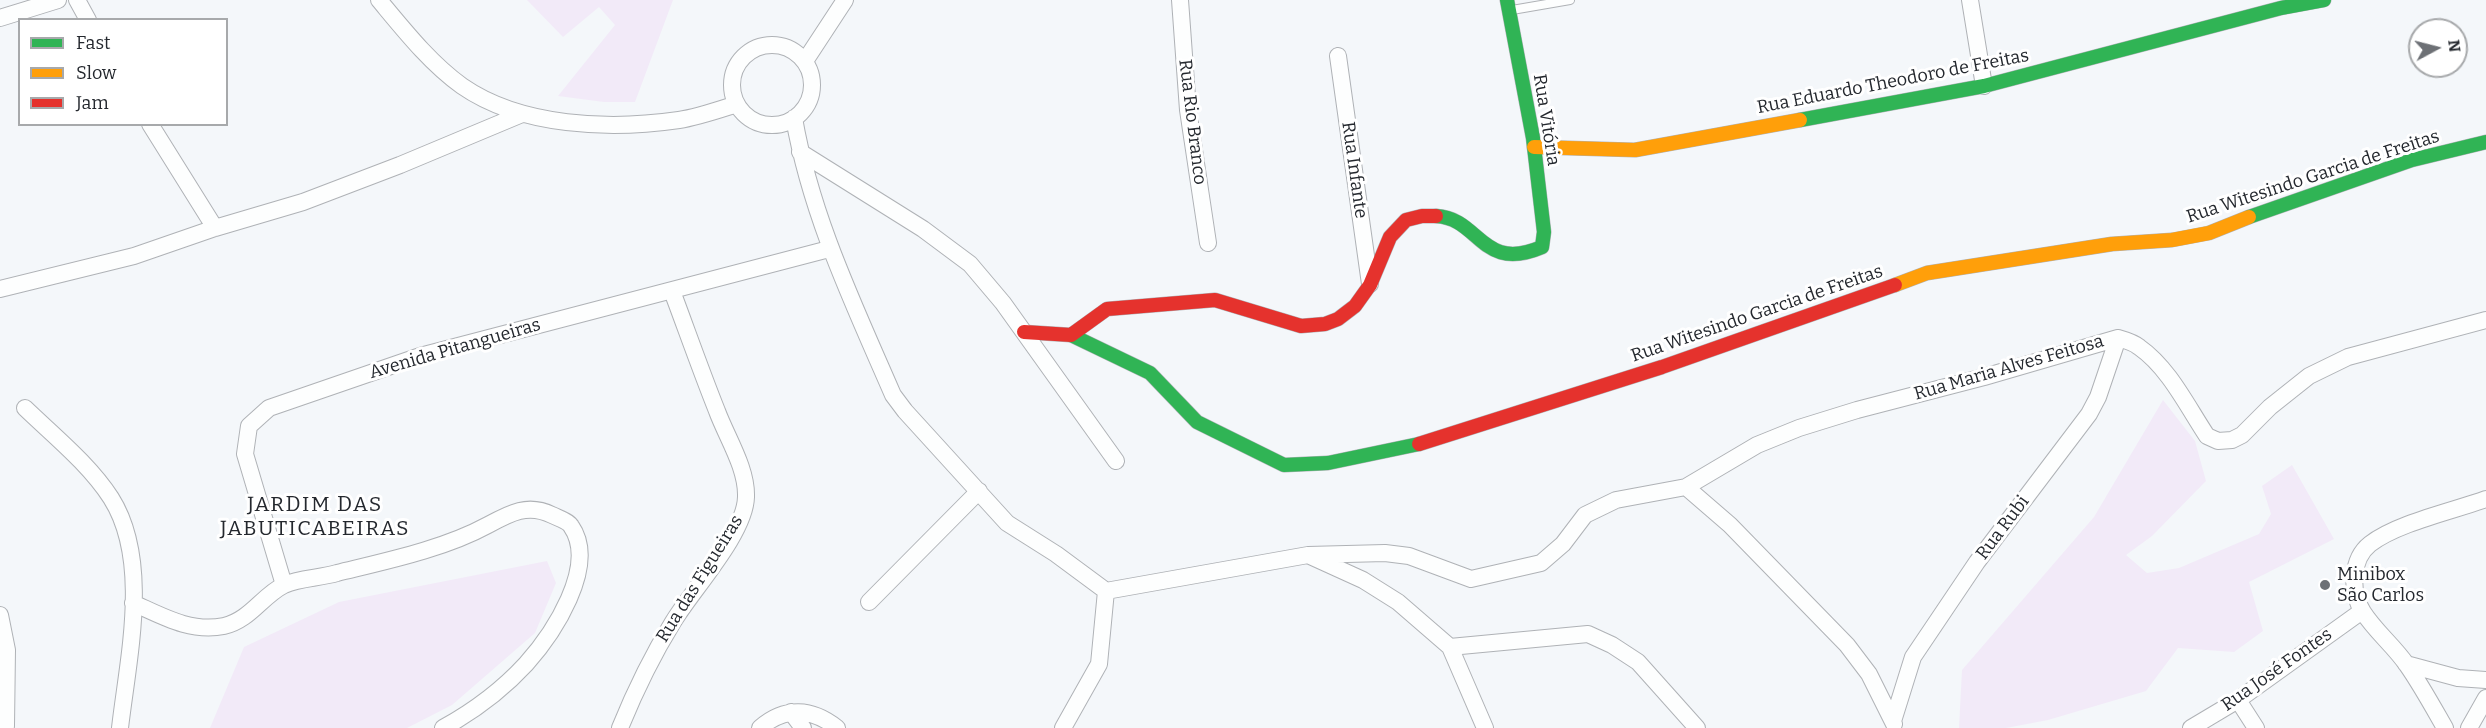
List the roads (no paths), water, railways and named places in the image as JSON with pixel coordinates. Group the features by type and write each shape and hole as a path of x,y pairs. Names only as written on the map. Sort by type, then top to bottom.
{"street":[{"path":"0,18 58,0"},
{"path":"77,0 87,18"},
{"path":"379,0 419,47 462,86 497,105 522,114 600,126 680,120 737,105"},
{"path":"805,62 845,0"},
{"name":"Rua Rio Branco","path":"1180,0 1188,110 1208,243"},
{"path":"1970,0 1984,86"},
{"name":"Rua Eduardo Theodoro de Freitas","path":"1534,147 1635,150 1984,86 2281,8 2324,0"},
{"name":"Rua Vitória","path":"1370,285 1390,237 1407,220 1422,216 1440,216 1464,227 1493,251 1508,254 1542,247 1544,232 1534,147 1508,5"},
{"path":"770,44 783,46 795,52 805,62 812,86 810,98 803,110 794,118 782,124 763,124 745,115 737,105 732,92 732,78 736,65 756,47 770,44"},
{"name":"Rua Infante","path":"1338,56 1370,285"},
{"path":"0,289 134,256 215,228 303,202 400,165 522,114"},
{"path":"794,118 800,152 829,249 893,395 1008,523 1056,554 1106,591 1308,555 1385,553 1401,555 1470,579 1541,563 1563,544 1585,515 1616,500 1686,487 1730,525 1847,645 1869,674 1894,724"},
{"path":"151,126 215,228"},
{"name":"Rua Witesindo Garcia de Freitas","path":"1071,335 1150,373 1197,423 1284,465 1328,463 1434,441 1662,367 1927,273 2112,244 2172,240 2209,233 2280,205 2412,160 2486,142"},
{"path":"800,152 923,229 970,264 1003,303 1116,461"},
{"name":"Avenida Pitangueiras","path":"284,585 245,454 249,426 269,408 420,356 829,249"},
{"path":"1024,332 1071,335 1107,309 1215,300 1301,326 1325,324 1338,319 1355,306 1370,285"},
{"name":"Rua das Figueiras","path":"620,728 637,687 674,620 737,527 746,497 743,479 732,446 672,291"},
{"name":"Rua Maria Alves Feitosa","path":"1686,487 1757,445 1799,428 2118,338 2137,345 2151,356 2207,436 2218,441 2232,440 2242,435 2270,407 2309,376 2348,357 2486,320"},
{"name":"Rua Rubi","path":"1894,724 1913,657 1977,562 2089,414 2098,397 2118,338"},
{"path":"25,408 89,471 111,498 130,540 133,603 120,728"},
{"path":"869,602 980,491"},
{"path":"2445,728 2406,664 2362,611 2355,591 2355,572 2358,560 2369,545 2397,530 2485,501"},
{"path":"133,603 179,624 225,626 244,617 284,585 337,573 465,537 506,515 521,510 539,509 570,525 579,545 579,568 575,585 553,630 525,665 479,705 443,728"},
{"path":"1308,555 1364,580 1398,602 1450,647 1485,728"},
{"path":"1063,728 1099,664 1106,591"},
{"name":"Rua José Fontes","path":"2191,728 2238,700 2362,611"},
{"path":"0,615 7,650 7,726"},
{"path":"1450,647 1588,634 1612,645 1638,662 1697,728"},
{"path":"2406,664 2458,678 2486,680"},
{"path":"2469,728 2486,698"},
{"path":"2238,700 2256,728"},
{"path":"760,728 777,716 791,712 812,713 837,728"},
{"path":"791,712 803,728"}],"lane":[{"path":"1508,5 1570,0"}],"place":[{"name":"Minibox São Carlos","path":"2325,585"}],"district":[{"name":"JARDIM DAS JABUTICABEIRAS","path":"315,517"}]}
